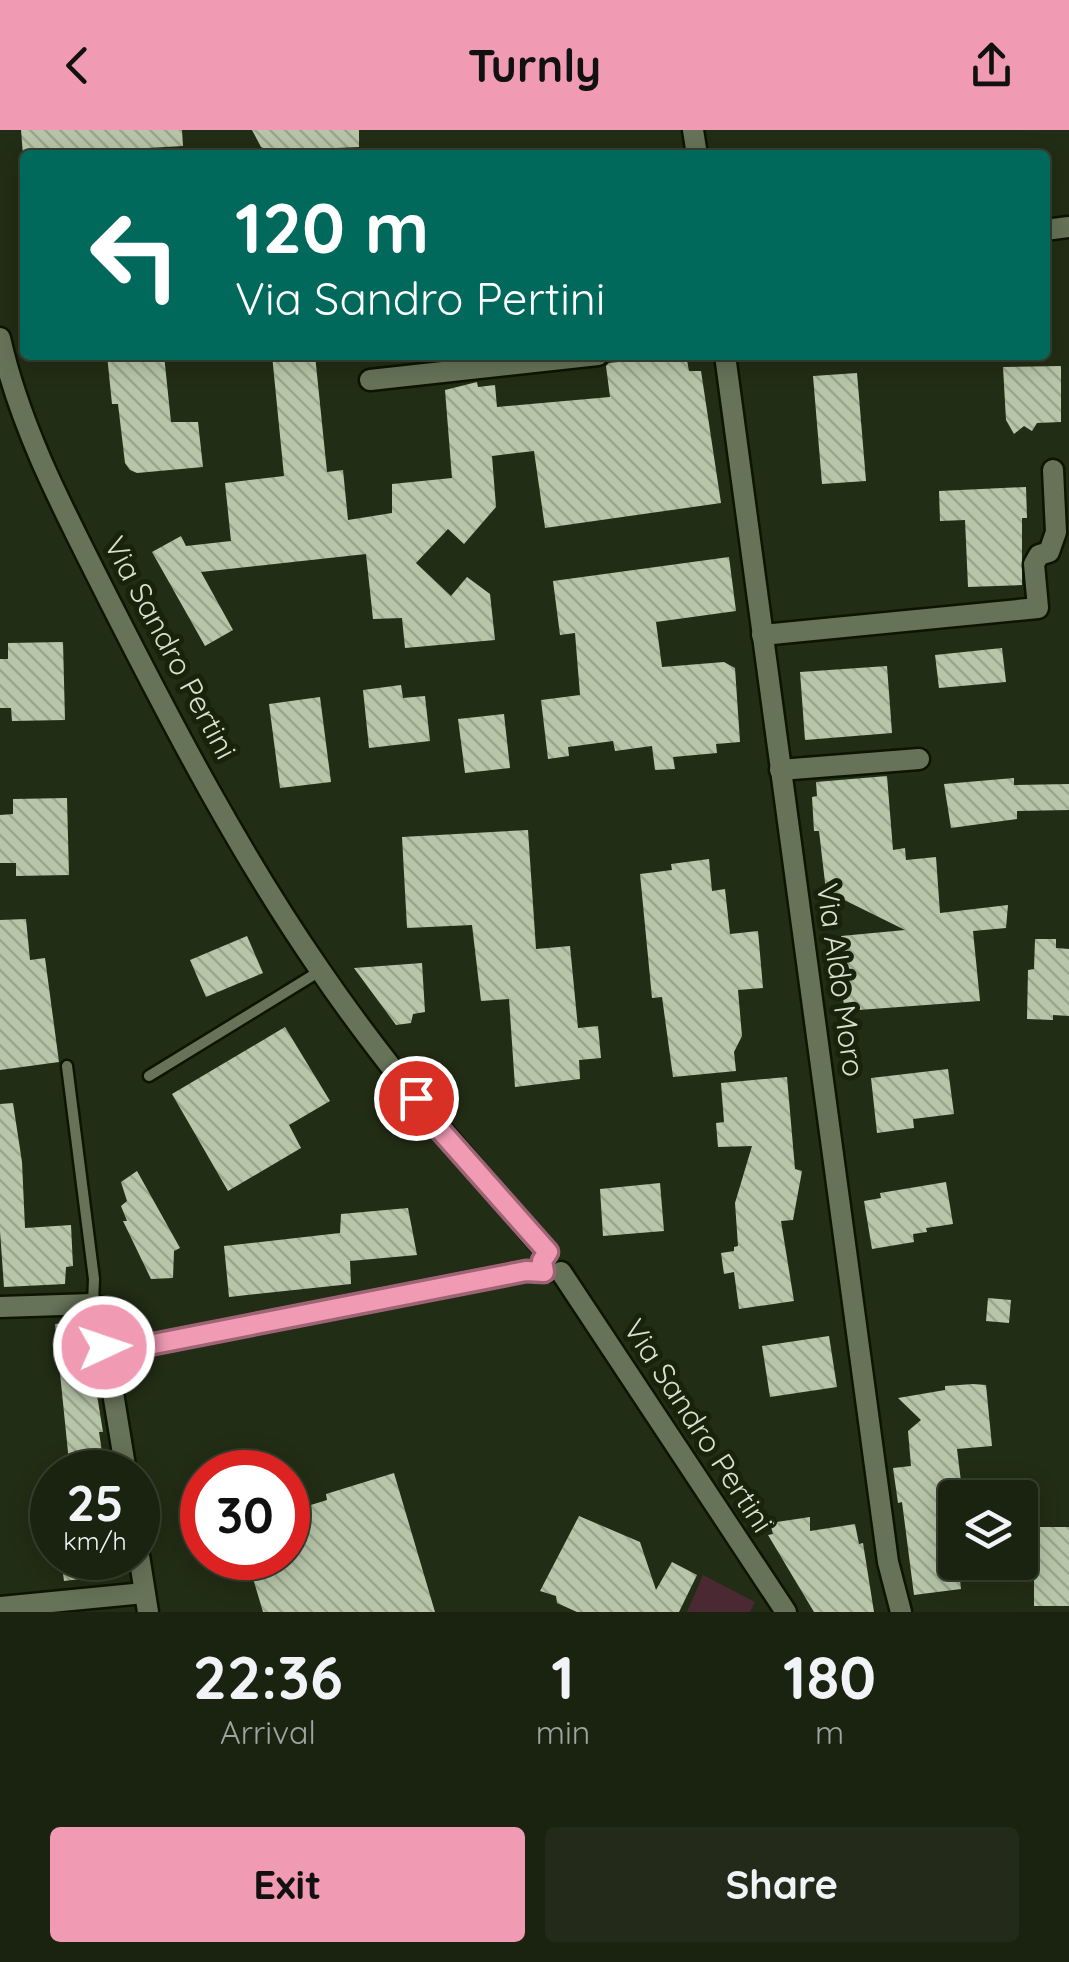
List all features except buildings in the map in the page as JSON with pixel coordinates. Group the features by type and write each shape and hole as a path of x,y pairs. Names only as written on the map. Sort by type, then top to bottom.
{"street":[{"name":"Via Sandro Pertini","path":"0,338 36,454 150,681 237,839 320,971 544,1266 786,1612"},
{"path":"370,380 552,360"},
{"name":"Via Aldo Moro","path":"726,360 888,1562 901,1612"},
{"path":"762,635 1038,608 1034,564 1039,555 1049,552 1056,532 1053,470"},
{"path":"780,770 919,760"},
{"path":"106,1350 113,1352 544,1266"},
{"path":"0,1307 94,1304 122,1450"},
{"path":"0,1607 146,1603"}],"lane":[{"path":"150,1076 320,971"},
{"path":"66,1066 94,1304"}],"shaded area":[{"path":"703,1575 755,1602 750,1612 687,1612"}],"route":[{"path":"104,1347 113,1352 526,1271 544,1272 542,1261 548,1252 416,1098"}]}
